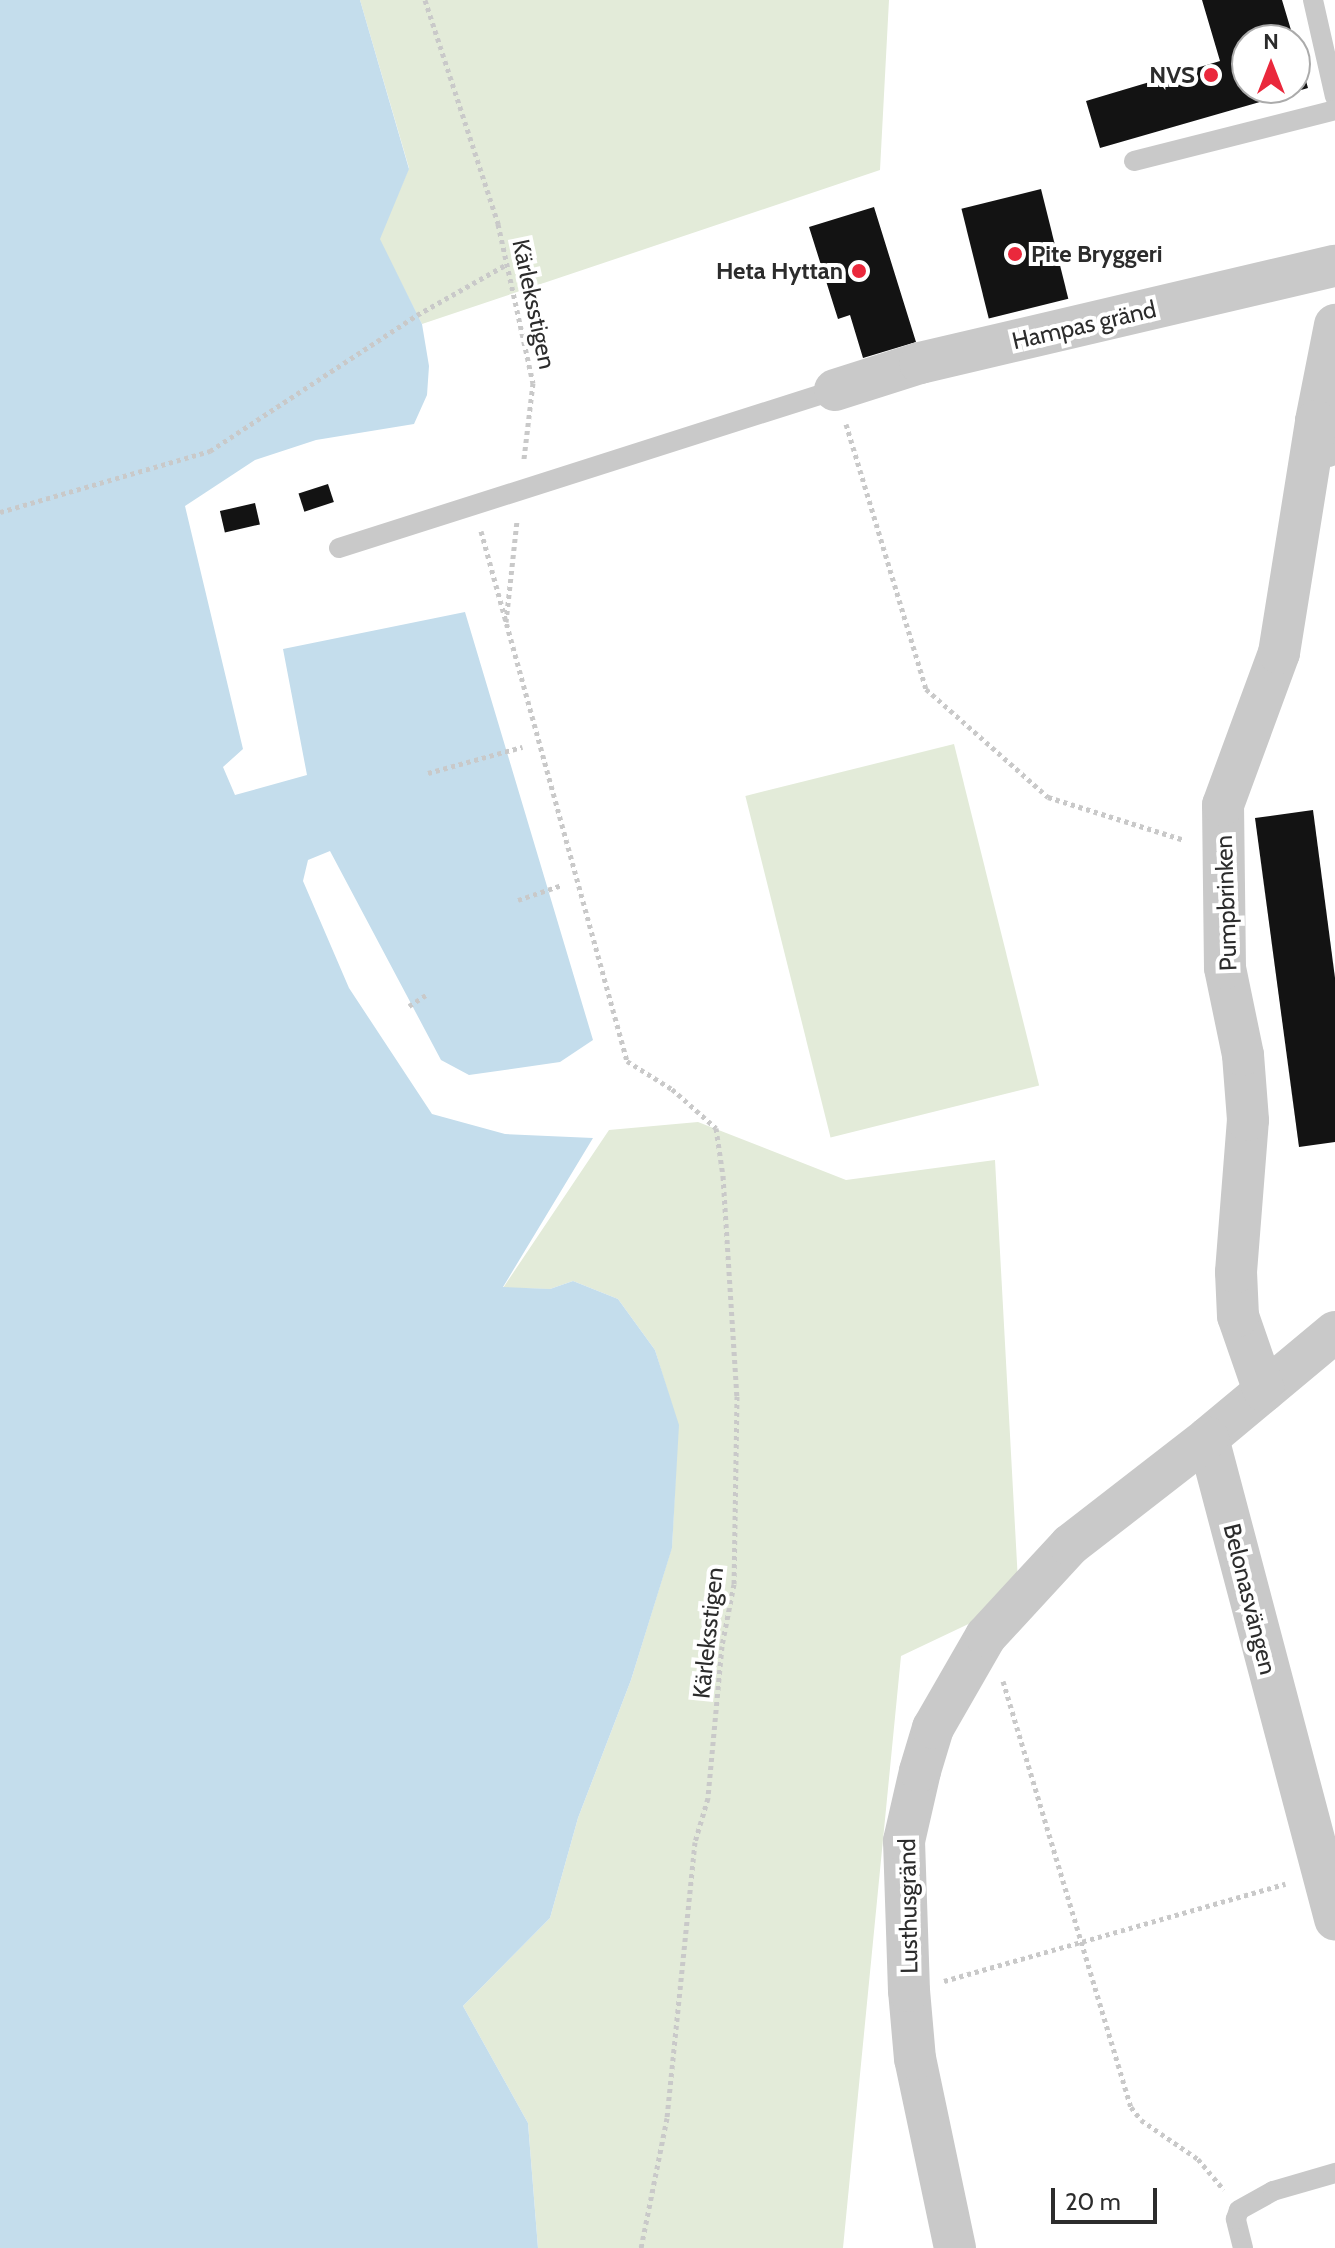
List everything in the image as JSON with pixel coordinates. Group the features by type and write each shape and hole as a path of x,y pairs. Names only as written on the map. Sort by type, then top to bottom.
{"street":[{"name":"Hampas gränd","path":"835,390 920,363 1335,266"},
{"name":"Pumpbrinken","path":"1264,1391 1238,1316 1248,1120 1243,1055 1225,968 1223,805 1279,653 1316,421 1335,325"},
{"path":"1316,421 1335,463"},
{"path":"1208,1438 1335,1332"},
{"name":"Lusthusgränd","path":"955,2248 915,2059 909,1991 904,1841 933,1728 986,1636 1070,1545 1208,1438"},
{"name":"Belonasvängen","path":"1208,1438 1335,1920"}],"lane":[{"path":"1313,0 1335,97"},
{"path":"1134,161 1335,110"},
{"path":"339,548 835,390"},
{"path":"1243,2248 1236,2219 1239,2210 1273,2191 1335,2173"}],"path":[{"name":"Kärleksstigen","path":"425,0 472,133 507,264 533,383 505,627 627,1061 672,1089 716,1128 738,1471 734,1584 722,1646 708,1798 695,1842 667,2118 641,2248"},
{"path":"0,512 210,451 417,315 507,264"},
{"path":"835,390 926,689 1048,797 1223,852"},
{"path":"474,504 505,627"},
{"path":"428,773 522,747"},
{"path":"518,900 562,885"},
{"path":"409,1006 426,995"},
{"path":"986,1636 1131,2107 1141,2120 1198,2159 1239,2210"},
{"path":"909,1991 1322,1874"}],"green space":[{"path":"360,0 889,0 880,170 422,324 379,239 409,168"},
{"path":"954,744 1039,1086 831,1138 745,796"},
{"path":"698,1122 846,1180 995,1160 1019,1600 901,1656 843,2248 538,2248 528,2123 463,2006 550,1918 578,1818 631,1680 672,1547 678,1425 655,1350 618,1299 573,1281 550,1289 503,1288 609,1130"}],"water":[{"path":"0,0 360,0 409,169 380,239 422,324 429,366 427,395 414,424 316,440 255,460 185,506 243,749 223,767 235,795 307,775 283,649 465,612 593,1040 560,1062 469,1075 441,1060 330,851 308,860 303,881 349,988 432,1114 505,1134 593,1138 503,1287 550,1289 573,1281 618,1299 655,1350 679,1425 672,1548 631,1680 578,1818 550,1918 463,2006 528,2123 538,2248 0,2248"}],"building":[{"name":"NVS","path":"1202,0 1282,0 1289,24 1231,24 1231,104 1253,104 1100,148 1086,101 1220,61"},
{"name":"Pite Bryggeri","path":"1041,189 1068,299 989,318 961,209"},
{"name":"Heta Hyttan","path":"874,207 916,342 863,358 850,315 838,319 809,227"},
{"path":"328,484 334,502 304,512 299,494"},
{"path":"255,503 260,524 225,533 220,511"},
{"path":"1313,810 1335,978 1335,1142 1299,1147 1255,818"}],"place":[{"name":"NVS","path":"1211,75"},
{"name":"Pite Bryggeri","path":"1015,254"},
{"name":"Heta Hyttan","path":"859,271"}]}
